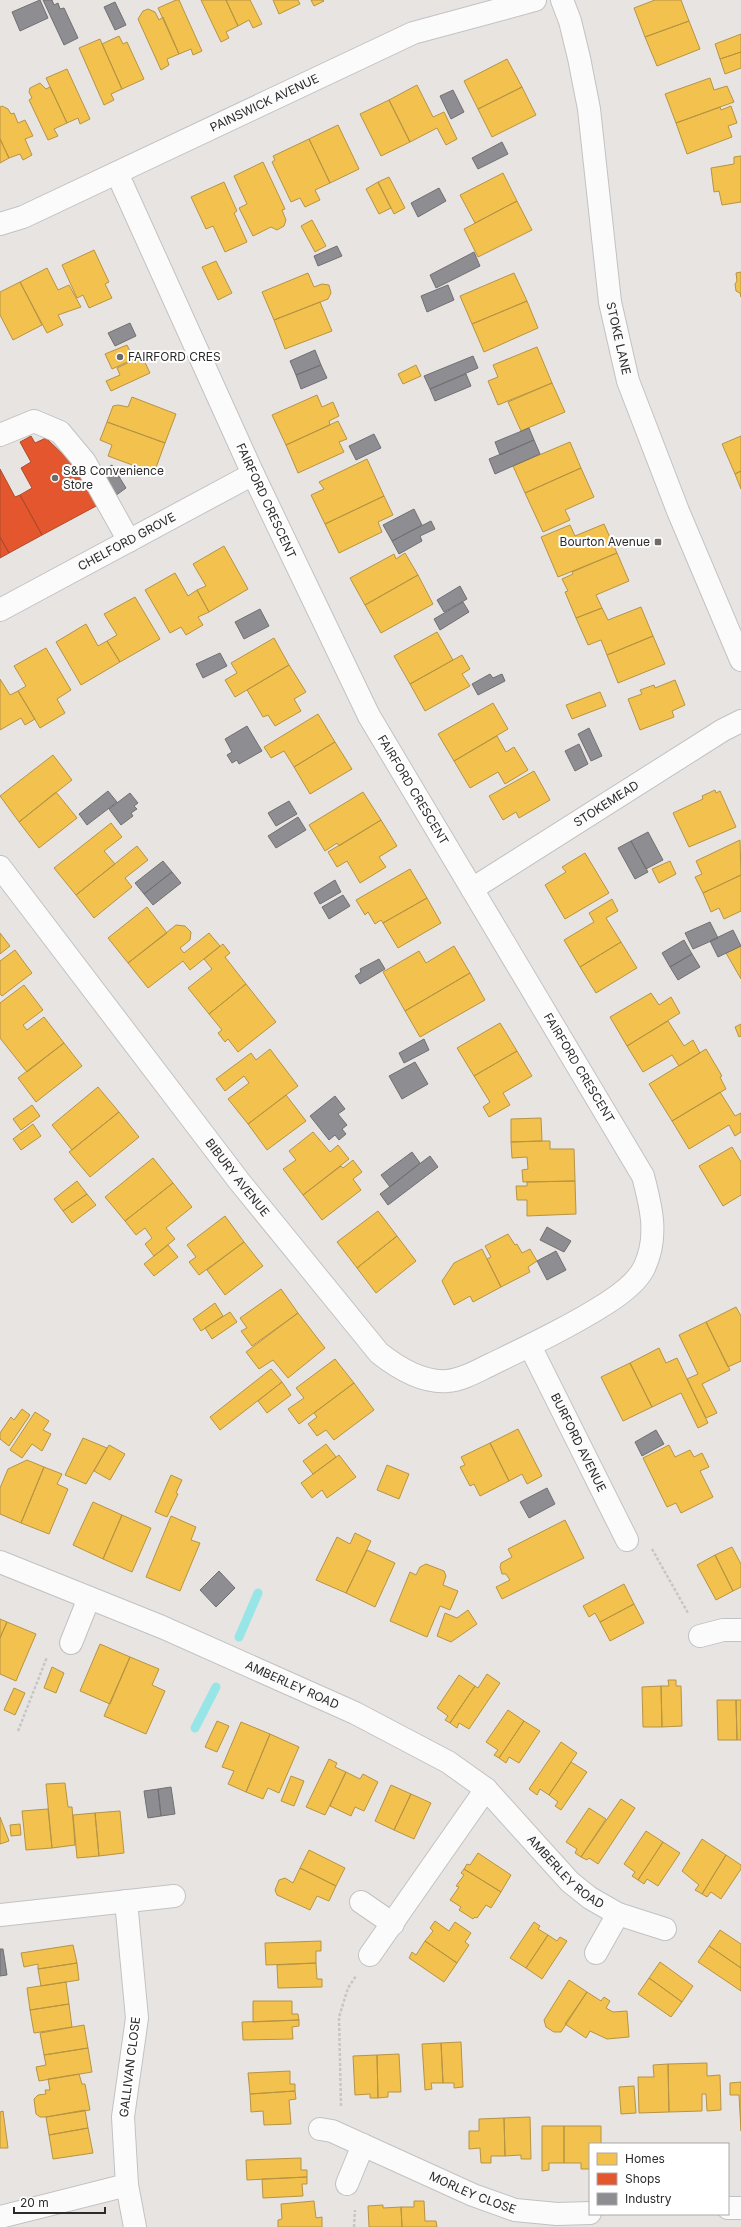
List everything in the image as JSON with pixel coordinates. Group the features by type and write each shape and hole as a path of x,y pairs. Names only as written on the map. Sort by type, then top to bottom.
{"street":[{"name":"PAINSWICK AVENUE","path":"0,224 23,217 413,33 535,0"},
{"name":"STOKE LANE","path":"562,0 579,58 589,109 610,302 628,381 678,511 741,660"},
{"name":"FAIRFORD CRESCENT","path":"117,173 253,474 369,716 643,1176 653,1215 650,1249 644,1268 630,1286 608,1303 530,1346"},
{"path":"0,435 34,421 60,432 85,462 129,540"},
{"name":"CHELFORD GROVE","path":"0,610 253,474"},
{"name":"STOKEMEAD","path":"472,889 723,730 741,721"},
{"name":"BIBURY AVENUE","path":"0,867 239,1180 379,1353 393,1364 410,1374 428,1379 448,1381 470,1374 530,1346"},
{"name":"BURFORD AVENUE","path":"530,1346 627,1540"},
{"name":"AMBERLEY ROAD","path":"0,1562 162,1627 355,1713 448,1762 486,1789 570,1882 590,1898 618,1914 665,1930"},
{"path":"71,1643 89,1598"},
{"path":"700,1636 723,1630 741,1630"},
{"path":"370,1955 486,1789"},
{"path":"0,1916 174,1896"},
{"name":"GALLIVAN CLOSE","path":"126,1901 137,2018 122,2117 127,2185 135,2227"},
{"path":"361,1902 393,1924"},
{"name":"AMBERLEY ROAD","path":"596,1953 618,1914"},
{"name":"MORLEY CLOSE","path":"320,2129 332,2131 473,2195 515,2210 557,2214 589,2213"},
{"path":"347,2184 363,2145"},
{"path":"0,2217 127,2185"},
{"path":"729,2208 741,2208"}],"path":[{"path":"627,1540 642,1531 700,1636"},
{"path":"18,1731 50,1650"},
{"path":"342,2136 339,2017 348,1988 370,1955"}],"building: Homes":[{"path":"179,0 202,51 193,55 191,49 179,54 158,8"},
{"path":"201,0 226,0 238,26 226,32 229,38 221,42"},
{"path":"226,0 250,0 262,24 253,28 249,20 238,26"},
{"path":"273,0 298,0 300,4 279,14"},
{"path":"311,0 323,0 324,1 314,6"},
{"path":"655,0 681,0 689,21 645,37 634,8"},
{"path":"148,9 155,12 159,20 163,17 179,54 167,59 169,65 161,70 138,19 143,11"},
{"path":"689,21 700,49 657,66 645,37"},
{"path":"741,34 741,52 720,59 715,44"},
{"path":"119,36 123,44 127,42 144,79 122,89 102,44"},
{"path":"100,39 122,89 111,94 114,100 104,105 79,48"},
{"path":"741,52 741,68 725,74 720,59"},
{"path":"507,59 522,87 478,109 464,81"},
{"path":"67,69 90,119 80,124 78,118 67,123 46,78"},
{"path":"710,78 714,90 727,86 734,102 676,123 665,94"},
{"path":"40,83 46,89 50,87 67,123 54,129 58,136 48,140 29,100 32,98 29,92 30,88"},
{"path":"417,85 433,117 444,112 457,139 446,145 437,128 410,142 389,100"},
{"path":"522,87 536,115 492,137 478,109"},
{"path":"389,100 410,142 381,156 360,114"},
{"path":"2,106 8,109 11,114 14,113 18,123 25,120 33,136 25,139 32,155 23,160 20,154 9,158 0,139 0,107"},
{"path":"731,106 737,123 728,126 732,137 687,154 676,123 720,107 721,110"},
{"path":"338,125 359,169 330,183 309,139"},
{"path":"0,139 9,158 0,163"},
{"path":"309,139 330,183 315,190 320,200 305,207 300,198 291,202 272,162 275,160 273,156"},
{"path":"741,156 741,202 722,205 719,191 714,192 711,168 734,164 734,157"},
{"path":"263,162 285,209 282,210 286,220 284,226 277,230 271,227 253,236 239,208 247,204 234,176"},
{"path":"503,173 517,201 475,223 460,195"},
{"path":"389,177 405,208 394,214 378,182"},
{"path":"224,182 237,211 234,213 247,242 225,252 213,226 206,229 191,197"},
{"path":"378,182 391,208 379,214 366,189"},
{"path":"517,201 532,230 478,257 464,229"},
{"path":"312,220 326,246 315,252 301,226"},
{"path":"94,250 109,282 105,284 112,298 89,308 83,295 77,298 62,265"},
{"path":"216,261 232,293 218,300 202,267"},
{"path":"47,268 58,290 69,285 81,307 58,315 63,325 47,333 20,282"},
{"path":"741,272 741,297 740,293 736,291 735,284 737,281 736,273"},
{"path":"308,273 314,287 322,284 329,285 331,293 328,299 274,320 262,292"},
{"path":"514,273 527,301 472,324 460,296"},
{"path":"20,282 42,325 13,340 0,315 0,292"},
{"path":"527,301 538,328 484,352 472,324"},
{"path":"320,302 332,331 285,349 274,320"},
{"name":"FAIRFORD CRES","path":"127,345 134,359 112,369 105,354"},
{"path":"537,347 552,383 498,405 488,381 498,377 493,365"},
{"path":"142,356 150,373 111,391 106,381 120,375 117,368"},
{"path":"416,365 421,376 403,384 398,374"},
{"path":"552,383 565,412 521,431 508,402"},
{"path":"317,395 322,407 333,402 339,416 329,421 330,425 286,445 272,415"},
{"path":"132,397 176,414 165,443 107,422 113,406 118,405 128,407"},
{"path":"338,421 347,439 339,442 344,452 298,473 286,445"},
{"path":"107,422 165,443 154,473 108,456 112,445 100,440"},
{"path":"741,436 741,471 735,474 722,444"},
{"path":"570,442 581,468 525,493 513,466"},
{"path":"367,459 384,496 325,524 311,495 324,489 319,482"},
{"path":"581,468 594,497 565,510 570,520 543,532 525,493"},
{"path":"741,471 741,489 735,474"},
{"path":"384,496 393,515 378,522 382,532 339,553 325,524"},
{"path":"604,524 617,553 558,577 541,537 570,525 575,536"},
{"path":"224,546 248,589 209,612 197,590 206,586 193,564"},
{"path":"405,553 418,575 365,605 350,578 394,554 396,559"},
{"path":"617,553 629,581 596,595 602,608 576,618 565,592 568,591 562,579 573,574 572,572"},
{"path":"175,573 188,596 197,590 209,612 198,617 203,625 186,635 181,627 170,633 145,590"},
{"path":"418,575 433,604 381,633 365,605"},
{"path":"135,597 160,639 120,662 107,641 117,635 104,614"},
{"path":"641,607 653,636 607,655 601,640 588,645 576,618 602,608 608,620"},
{"path":"86,624 98,646 107,641 120,662 81,685 56,642"},
{"path":"437,632 453,660 410,684 394,656"},
{"path":"653,636 665,664 618,683 607,655"},
{"path":"274,638 289,665 235,697 225,680 237,673 231,663"},
{"path":"46,648 71,690 57,699 65,713 40,728 18,691 26,686 14,666"},
{"path":"462,655 470,669 462,674 470,686 425,711 410,684"},
{"path":"289,665 306,692 294,699 301,711 275,726 268,715 263,717 247,690"},
{"path":"0,679 10,695 18,691 35,719 25,725 21,718 0,730"},
{"path":"675,680 685,705 672,711 674,717 640,730 628,699 642,694 640,690 654,685 655,688"},
{"path":"600,692 606,706 572,719 566,705"},
{"path":"493,703 508,729 454,761 438,734"},
{"path":"318,714 335,742 294,767 284,751 271,758 264,747"},
{"path":"497,736 506,752 514,747 528,770 505,784 498,772 470,788 454,761"},
{"path":"335,742 352,769 310,794 294,767"},
{"path":"53,755 72,780 19,822 0,796"},
{"path":"534,771 550,800 519,818 516,812 503,820 489,796"},
{"path":"715,790 716,793 720,791 736,827 689,847 673,813 703,799 702,796"},
{"path":"56,792 77,818 39,848 19,822"},
{"path":"363,792 381,820 339,846 337,843 325,851 309,825"},
{"path":"381,820 397,846 379,857 386,867 360,883 347,861 337,867 328,852"},
{"path":"111,823 122,837 104,851 115,864 76,895 54,868"},
{"path":"740,840 741,875 703,893 695,877 702,874 696,861"},
{"path":"137,846 148,860 125,878 132,887 94,918 76,895"},
{"path":"585,853 609,893 565,919 545,885 566,872 562,867"},
{"path":"670,861 676,874 659,883 652,869"},
{"path":"410,869 427,898 383,923 381,920 375,924 368,912 365,915 356,900"},
{"path":"741,875 741,911 724,919 719,908 711,912 703,893"},
{"path":"427,898 441,923 398,948 383,923"},
{"path":"612,899 618,911 606,918 621,942 580,967 564,940 594,922 589,913"},
{"path":"147,907 167,933 128,963 108,938"},
{"path":"176,925 185,926 191,932 190,940 180,948 184,953 209,933 220,946 190,970 183,961 148,988 128,963"},
{"path":"0,933 10,946 0,954"},
{"path":"621,942 637,968 596,993 580,967"},
{"path":"223,944 230,953 225,957 246,984 209,1014 188,988 212,969 204,959"},
{"path":"454,946 470,973 405,1011 383,972 419,951 426,963"},
{"path":"741,946 741,979 726,953"},
{"path":"15,950 32,973 2,996 0,994 0,961"},
{"path":"470,973 485,1000 420,1037 405,1011"},
{"path":"246,984 276,1022 238,1052 228,1039 225,1042 218,1033 222,1030 209,1014"},
{"path":"24,985 43,1010 23,1025 27,1030 44,1017 64,1043 27,1072 0,1038 0,1003"},
{"path":"651,993 659,1005 671,997 680,1013 627,1046 610,1017"},
{"path":"668,1021 684,1046 693,1040 700,1053 679,1066 672,1055 643,1072 627,1046"},
{"path":"500,1023 517,1051 474,1076 457,1048"},
{"path":"741,1024 741,1036 739,1037 735,1027"},
{"path":"64,1043 82,1066 36,1102 18,1078"},
{"path":"270,1049 298,1086 248,1124 228,1099 249,1083 244,1076 225,1091 216,1079 251,1053 256,1060"},
{"path":"706,1049 722,1076 720,1077 726,1089 672,1121 649,1084"},
{"path":"517,1051 532,1076 503,1093 510,1105 489,1117 483,1107 490,1102 474,1076"},
{"path":"98,1087 119,1112 72,1150 52,1125"},
{"path":"720,1092 735,1116 741,1113 741,1132 735,1136 729,1125 689,1149 672,1121"},
{"path":"286,1095 306,1121 267,1150 248,1124"},
{"path":"32,1105 40,1116 21,1130 13,1119"},
{"path":"119,1112 139,1137 90,1177 69,1152"},
{"path":"541,1118 542,1141 511,1142 511,1119"},
{"path":"33,1124 41,1136 21,1150 13,1139"},
{"path":"313,1132 330,1152 338,1145 349,1159 303,1195 283,1169 296,1160 289,1151"},
{"path":"550,1141 550,1149 574,1149 575,1181 523,1182 522,1170 528,1169 527,1157 512,1158 511,1142"},
{"path":"732,1147 741,1162 741,1195 723,1206 699,1166"},
{"path":"153,1158 173,1183 125,1221 105,1197"},
{"path":"353,1160 362,1172 353,1179 361,1190 322,1220 303,1195 341,1166 343,1168"},
{"path":"77,1181 87,1194 63,1211 54,1199"},
{"path":"575,1181 576,1214 527,1216 527,1200 517,1200 516,1186 527,1186 527,1182"},
{"path":"173,1183 192,1207 166,1228 175,1239 154,1256 145,1244 152,1238 145,1228 136,1235 125,1221"},
{"path":"87,1194 96,1205 72,1223 63,1211"},
{"path":"378,1211 397,1236 357,1268 337,1242"},
{"path":"225,1216 244,1242 199,1275 189,1262 196,1257 187,1245"},
{"path":"508,1234 515,1245 517,1244 522,1253 530,1249 537,1261 528,1267 530,1272 501,1287 487,1259 491,1257 485,1246"},
{"path":"397,1236 416,1261 376,1293 357,1268"},
{"path":"244,1242 263,1266 225,1295 207,1270"},
{"path":"168,1245 178,1257 154,1276 144,1264"},
{"path":"482,1249 501,1287 473,1302 470,1296 454,1305 442,1281 454,1263"},
{"path":"281,1289 298,1313 252,1346 241,1331 247,1328 240,1318"},
{"path":"215,1303 223,1316 201,1331 193,1319"},
{"path":"736,1307 741,1316 741,1361 728,1367 706,1322"},
{"path":"230,1312 237,1322 212,1339 205,1328"},
{"path":"298,1313 325,1348 288,1378 273,1360 259,1369 246,1352"},
{"path":"706,1322 730,1370 702,1384 717,1413 706,1418 687,1379 698,1374 679,1335"},
{"path":"659,1348 666,1363 677,1358 708,1423 698,1428 681,1393 652,1407 630,1363"},
{"path":"335,1359 354,1383 299,1424 288,1409 304,1398 296,1388"},
{"path":"630,1363 652,1407 623,1421 601,1377"},
{"path":"271,1369 282,1382 220,1430 210,1417"},
{"path":"282,1382 291,1395 267,1413 258,1401"},
{"path":"354,1383 374,1410 334,1440 326,1430 317,1436 308,1424 317,1417 314,1413"},
{"path":"22,1409 30,1415 9,1446 0,1439 0,1433 11,1417 14,1420"},
{"path":"35,1412 49,1421 43,1430 51,1434 42,1451 32,1444 22,1458 10,1450"},
{"path":"518,1429 542,1476 527,1484 522,1474 509,1481 490,1443"},
{"path":"83,1438 107,1448 86,1484 65,1475"},
{"path":"490,1443 509,1481 480,1496 474,1484 470,1486 460,1467 465,1465 461,1457"},
{"path":"326,1444 336,1457 313,1474 303,1461"},
{"path":"109,1445 125,1454 110,1480 94,1471"},
{"path":"669,1445 675,1457 690,1450 694,1457 702,1453 709,1467 700,1471 713,1497 681,1513 676,1503 667,1507 643,1458"},
{"path":"339,1455 356,1477 327,1498 322,1490 312,1498 301,1483"},
{"path":"27,1460 44,1467 21,1523 0,1514 0,1488 8,1469"},
{"path":"387,1465 409,1474 399,1499 377,1490"},
{"path":"44,1467 62,1474 57,1484 68,1489 49,1534 21,1523"},
{"path":"171,1475 182,1480 176,1493 178,1494 167,1517 155,1512"},
{"path":"93,1502 122,1515 103,1559 73,1545"},
{"path":"122,1515 151,1528 132,1572 103,1559"},
{"path":"171,1516 196,1527 191,1540 200,1543 180,1591 146,1577"},
{"path":"565,1520 584,1558 502,1599 496,1587 510,1580 506,1574 502,1574 500,1567 501,1563 512,1557 508,1549"},
{"path":"355,1533 371,1541 346,1593 316,1580 337,1537 350,1544"},
{"path":"732,1547 741,1564 741,1587 733,1591 715,1555"},
{"path":"367,1550 395,1563 375,1607 346,1593"},
{"path":"715,1555 733,1591 716,1600 697,1565"},
{"path":"426,1564 444,1571 446,1576 443,1585 458,1591 450,1610 440,1606 427,1637 390,1621 410,1572 416,1575 420,1567"},
{"path":"624,1584 634,1604 600,1622 595,1613 589,1617 583,1606"},
{"path":"634,1604 644,1623 610,1641 600,1622"},
{"path":"468,1610 477,1624 451,1642 437,1636 445,1613 457,1618"},
{"path":"0,1619 7,1622 0,1638"},
{"path":"7,1622 36,1634 16,1681 0,1674 0,1638"},
{"path":"100,1644 130,1657 110,1704 80,1691"},
{"path":"130,1657 159,1669 152,1685 165,1691 146,1734 104,1716"},
{"path":"52,1667 64,1673 56,1693 44,1688"},
{"path":"487,1674 500,1683 469,1729 459,1723 457,1728 450,1723 475,1686 478,1688"},
{"path":"459,1675 475,1686 450,1723 445,1720 448,1716 437,1708"},
{"path":"668,1680 676,1680 676,1686 681,1686 682,1726 662,1727 661,1686 669,1686"},
{"path":"661,1686 662,1727 643,1727 642,1687"},
{"path":"14,1688 25,1693 15,1715 4,1710"},
{"path":"717,1700 736,1700 737,1740 718,1740"},
{"path":"736,1700 741,1700 741,1740 737,1740"},
{"path":"508,1710 524,1721 499,1758 494,1755 498,1750 486,1742"},
{"path":"217,1721 229,1726 217,1752 205,1747"},
{"path":"524,1721 540,1731 519,1763 509,1757 506,1763 499,1758"},
{"path":"241,1722 270,1734 246,1792 228,1784 234,1771 222,1767"},
{"path":"270,1734 299,1747 279,1793 268,1788 263,1799 246,1792"},
{"path":"561,1742 577,1753 549,1795 540,1789 537,1795 529,1789"},
{"path":"329,1759 337,1763 335,1767 346,1772 325,1815 306,1807"},
{"path":"571,1762 587,1772 561,1810 555,1806 558,1802 549,1795"},
{"path":"346,1772 360,1779 363,1774 378,1782 364,1811 355,1807 351,1816 330,1806"},
{"path":"291,1776 304,1781 294,1806 281,1801"},
{"path":"65,1783 68,1807 72,1807 75,1845 52,1848 46,1784"},
{"path":"391,1785 411,1794 394,1830 375,1821"},
{"path":"411,1794 431,1803 414,1839 394,1830"},
{"path":"621,1799 635,1808 598,1864 589,1858 587,1860 581,1857"},
{"path":"589,1808 606,1819 581,1857 575,1853 577,1849 566,1842"},
{"path":"48,1809 52,1848 26,1850 22,1811"},
{"path":"120,1811 124,1853 99,1856 95,1813"},
{"path":"95,1813 99,1856 77,1858 73,1815"},
{"path":"0,1817 9,1841 0,1844"},
{"path":"20,1824 21,1835 11,1836 10,1825"},
{"path":"646,1831 663,1842 638,1880 632,1876 635,1872 624,1864"},
{"path":"702,1839 726,1855 702,1894 695,1890 699,1885 682,1871"},
{"path":"663,1842 680,1853 658,1886 647,1879 644,1884 638,1880"},
{"path":"309,1850 345,1868 336,1886 300,1868"},
{"path":"478,1853 511,1875 501,1892 464,1869 467,1864 470,1865"},
{"path":"726,1855 741,1865 741,1869 721,1899 711,1892 707,1897 702,1894"},
{"path":"300,1868 336,1886 329,1901 317,1896 310,1910 277,1895 275,1890 279,1880 285,1878 293,1883"},
{"path":"464,1869 501,1892 491,1908 486,1905 477,1918 475,1917 473,1919 459,1910 461,1907 450,1900 459,1887 456,1886 464,1875 461,1873"},
{"path":"435,1921 449,1931 455,1922 471,1933 465,1942 469,1945 457,1963 425,1941 433,1931 430,1928"},
{"path":"534,1922 540,1926 538,1929 548,1935 526,1968 510,1958"},
{"path":"720,1930 741,1944 741,1968 709,1946"},
{"path":"548,1935 557,1941 560,1937 567,1941 542,1979 526,1968"},
{"path":"321,1941 321,1951 316,1951 316,1963 266,1965 265,1943"},
{"path":"425,1941 457,1963 444,1982 409,1958 412,1952 416,1955"},
{"path":"73,1945 77,1963 38,1969 38,1964 24,1967 21,1953"},
{"path":"709,1946 741,1968 741,1991 698,1962"},
{"path":"660,1962 693,1986 682,2002 649,1978"},
{"path":"77,1963 79,1980 41,1986 38,1969"},
{"path":"316,1963 317,1979 322,1979 322,1987 278,1988 277,1965"},
{"path":"649,1978 682,2002 671,2017 638,1994"},
{"path":"569,1980 587,1992 561,2032 554,2032 546,2027 544,2020"},
{"path":"66,1982 69,2004 30,2010 27,1988"},
{"path":"587,1992 601,2001 604,1997 610,2001 606,2008 613,2012 627,2011 629,2037 607,2039 590,2031 586,2038 565,2024"},
{"path":"253,2001 292,2001 292,2014 298,2014 299,2020 253,2022"},
{"path":"69,2004 72,2027 34,2033 30,2010"},
{"path":"299,2020 299,2026 292,2027 293,2039 243,2040 242,2022"},
{"path":"84,2025 88,2048 44,2055 40,2033"},
{"path":"461,2042 463,2087 454,2088 454,2083 443,2083 441,2043"},
{"path":"441,2043 443,2083 431,2083 432,2089 425,2090 422,2044"},
{"path":"88,2048 92,2072 39,2081 36,2067 46,2065 44,2055"},
{"path":"399,2054 401,2092 388,2092 388,2097 378,2098 377,2055"},
{"path":"377,2055 378,2098 370,2098 370,2094 355,2095 353,2056"},
{"path":"707,2063 707,2076 720,2075 721,2110 707,2111 706,2094 702,2094 702,2111 669,2112 668,2064"},
{"path":"668,2064 669,2112 639,2113 638,2077 654,2077 653,2065"},
{"path":"290,2071 290,2084 295,2084 295,2091 250,2094 248,2073"},
{"path":"79,2074 82,2084 85,2084 90,2110 46,2117 40,2117 36,2114 34,2099 38,2095 46,2094 45,2090 50,2090 48,2079"},
{"path":"741,2082 741,2131 739,2095 730,2095 730,2083"},
{"path":"634,2086 636,2113 621,2114 619,2087"},
{"path":"295,2091 296,2099 289,2100 291,2124 264,2125 263,2111 251,2112 250,2094"},
{"path":"85,2110 88,2128 49,2135 46,2117"},
{"path":"3,2111 8,2148 0,2148 0,2112"},
{"path":"530,2117 531,2159 521,2159 521,2155 505,2156 504,2118"},
{"path":"504,2118 505,2156 491,2156 491,2163 481,2163 480,2148 469,2149 469,2131 479,2131 479,2119"},
{"path":"542,2126 564,2126 564,2163 549,2163 549,2170 542,2171"},
{"path":"564,2126 601,2126 601,2143 589,2143 589,2169 581,2169 581,2163 564,2163"},
{"path":"88,2128 93,2153 53,2159 49,2135"},
{"path":"301,2158 301,2170 307,2170 307,2177 247,2180 246,2160"},
{"path":"307,2177 307,2184 302,2184 303,2196 263,2198 262,2179"},
{"path":"314,2201 316,2218 322,2217 322,2227 278,2227 278,2220 282,2219 281,2204"},
{"path":"414,2201 424,2201 425,2221 436,2221 437,2227 402,2227 401,2207 414,2207"},
{"path":"383,2205 383,2208 401,2207 402,2227 369,2227 368,2206"}],"building: Shops":[{"name":"S&B Convenience Store","path":"31,436 35,443 46,438 75,466 98,505 42,535 20,495 32,488 21,468 31,462 20,442"},
{"path":"0,469 15,497 20,495 42,535 9,553 0,537"},
{"path":"0,537 9,553 0,558"}],"building: Industry":[{"path":"40,0 48,18 20,31 12,12"},
{"path":"43,0 52,0 54,5 58,3 60,9 64,8 78,38 64,45"},
{"path":"115,2 126,25 115,30 104,7"},
{"path":"453,90 464,112 451,119 440,96"},
{"path":"502,142 508,154 478,169 472,158"},
{"path":"439,188 446,201 418,217 411,203"},
{"path":"337,246 342,256 318,266 314,256"},
{"path":"474,252 480,266 436,288 430,275"},
{"path":"448,285 454,300 427,312 421,296"},
{"path":"130,323 136,336 115,346 108,333"},
{"path":"315,350 321,365 296,375 290,361"},
{"path":"473,356 478,368 430,389 424,376"},
{"path":"321,365 327,378 301,389 296,375"},
{"path":"466,374 471,386 435,401 430,389"},
{"path":"529,428 534,440 500,455 495,442"},
{"path":"374,434 381,448 356,460 349,446"},
{"path":"534,440 540,454 495,474 489,459"},
{"path":"112,465 126,488 115,496 100,472"},
{"path":"414,509 422,525 392,541 383,525"},
{"path":"431,521 435,529 420,536 422,541 399,554 392,541"},
{"path":"460,586 467,599 444,612 437,600"},
{"path":"463,602 469,612 440,630 434,619"},
{"path":"260,609 269,626 244,639 235,622"},
{"path":"220,653 227,666 203,678 196,664"},
{"path":"490,674 493,678 502,674 505,681 478,695 472,684"},
{"path":"247,726 262,751 239,764 237,760 232,763 227,755 232,752 225,739"},
{"path":"589,728 602,756 591,761 578,734"},
{"path":"579,744 588,764 575,771 565,751"},
{"path":"108,791 117,802 87,825 79,814"},
{"path":"130,793 138,803 134,806 137,809 131,813 133,816 121,825 109,809"},
{"path":"289,801 297,814 276,826 268,813"},
{"path":"298,817 306,830 276,848 268,836"},
{"path":"648,832 663,860 646,869 631,841"},
{"path":"631,841 648,872 635,879 618,848"},
{"path":"163,861 172,872 144,894 135,883"},
{"path":"172,872 181,883 153,905 144,894"},
{"path":"335,880 341,892 320,904 314,893"},
{"path":"343,895 350,906 329,919 322,907"},
{"path":"710,922 718,938 693,949 685,933"},
{"path":"733,930 741,946 718,957 710,941"},
{"path":"684,940 692,954 670,967 662,953"},
{"path":"692,954 700,967 678,980 670,967"},
{"path":"379,959 385,969 360,984 355,976 361,972 360,969"},
{"path":"424,1039 429,1050 404,1063 399,1053"},
{"path":"415,1062 428,1084 402,1099 389,1076"},
{"path":"335,1096 345,1109 338,1114 347,1125 342,1129 346,1134 339,1140 335,1135 329,1140 310,1116"},
{"path":"412,1152 420,1163 390,1187 381,1175"},
{"path":"430,1156 438,1167 388,1205 380,1194"},
{"path":"547,1227 571,1241 564,1252 540,1240"},
{"path":"556,1251 566,1270 547,1280 537,1261"},
{"path":"656,1430 664,1444 642,1456 635,1442"},
{"path":"547,1488 555,1504 529,1518 520,1502"},
{"path":"219,1571 235,1588 216,1607 200,1590"},
{"path":"171,1787 175,1814 161,1816 158,1789"},
{"path":"158,1789 161,1816 148,1818 144,1791"},
{"path":"0,1949 3,1949 7,1975 0,1976"}],"waterway":[{"path":"239,1637 258,1593"},
{"path":"195,1728 216,1687"}],"place":[{"name":"FAIRFORD CRES","path":"120,357"},
{"name":"S&B Convenience Store","path":"55,478"},
{"name":"Bourton Avenue","path":"658,542"}]}
